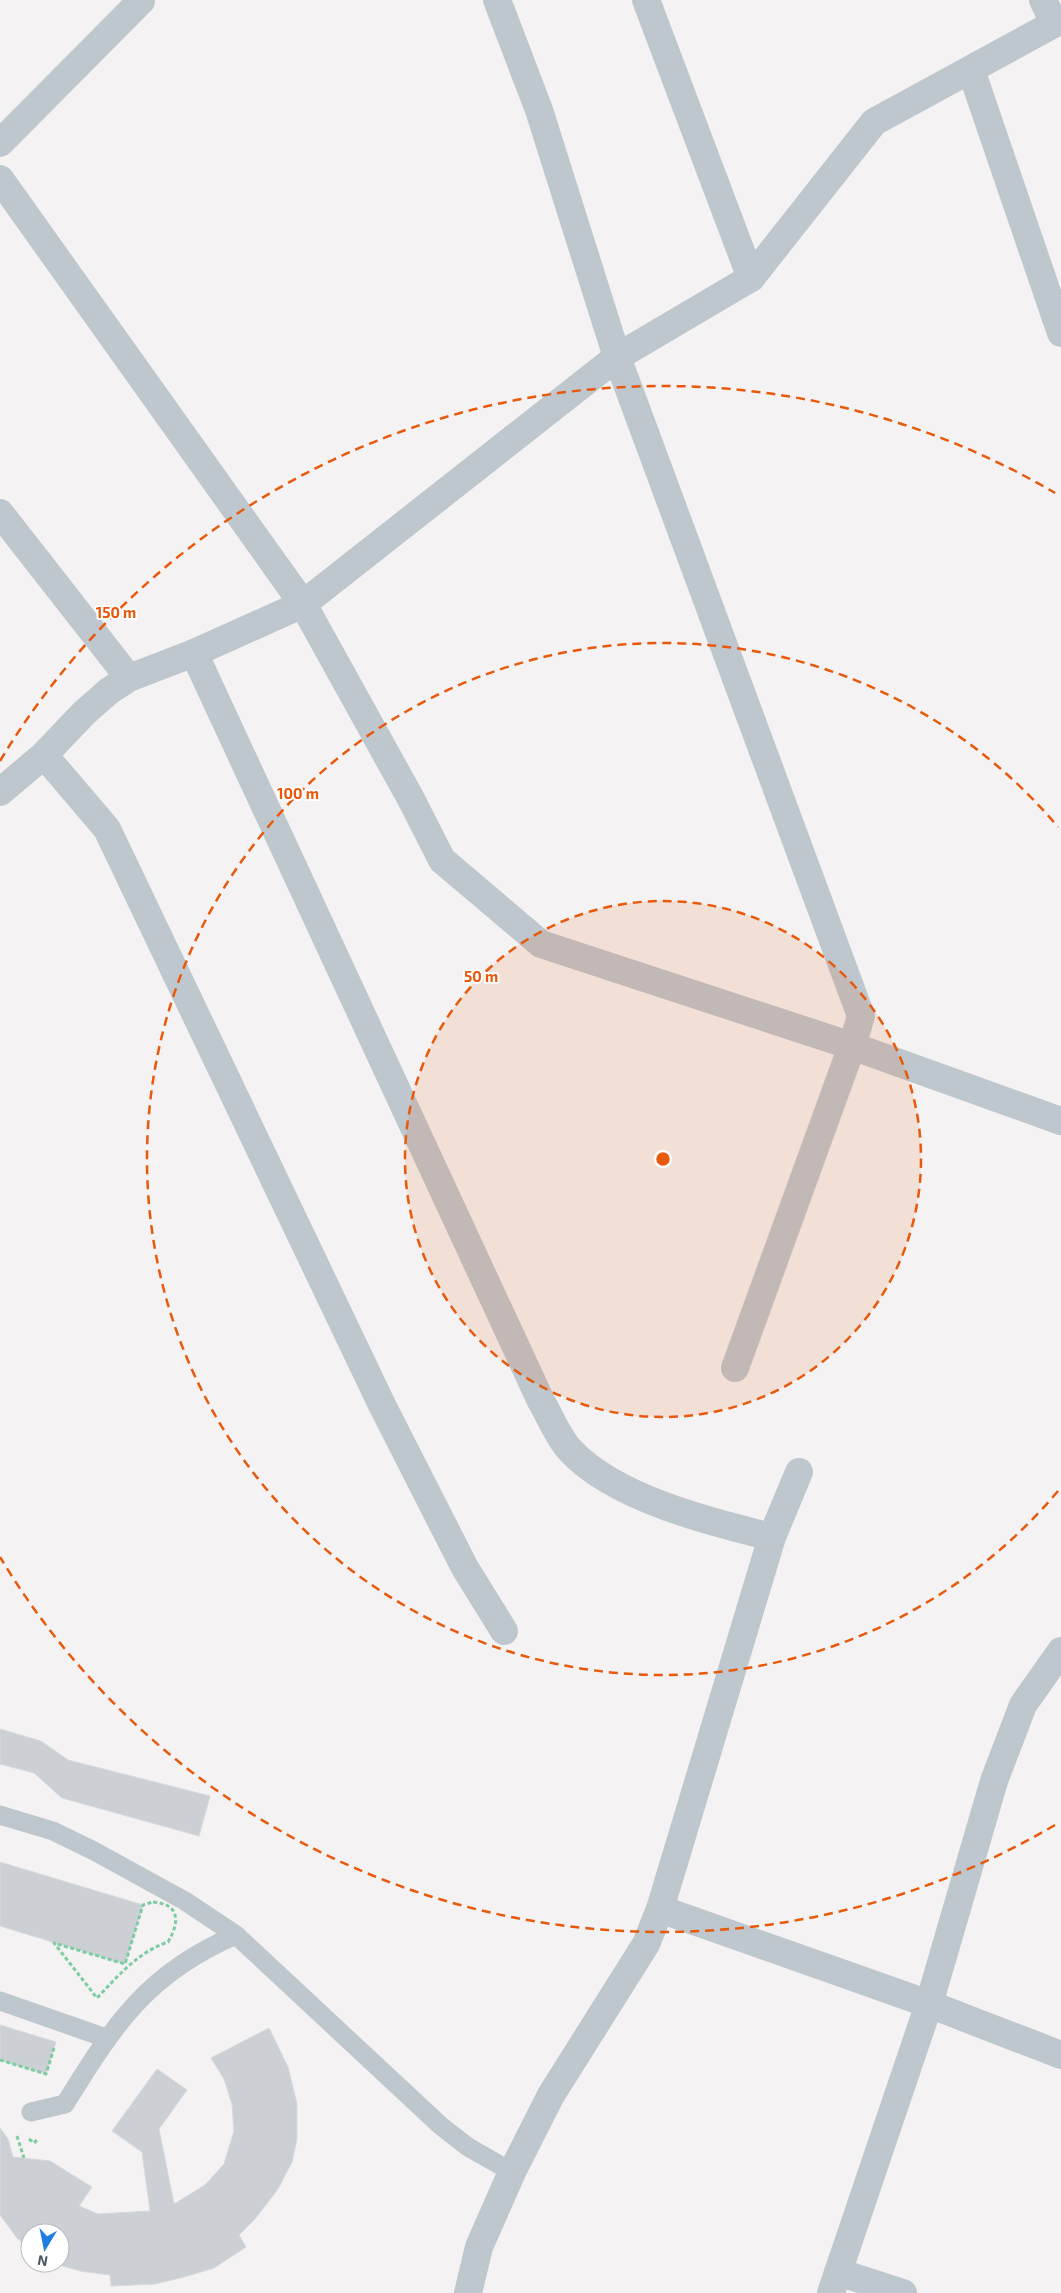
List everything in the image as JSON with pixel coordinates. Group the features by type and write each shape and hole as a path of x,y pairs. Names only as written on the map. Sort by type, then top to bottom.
{"street":[{"path":"497,0 539,110 617,357 861,1016 852,1046 735,1368"},
{"path":"646,0 751,278"},
{"path":"0,143 141,1"},
{"path":"0,792 44,755 84,713 109,691 129,678 194,653 303,604 617,357 751,278 874,122 971,70 1053,14"},
{"path":"971,70 1061,333"},
{"path":"0,179 303,604 411,799 442,860 541,944 852,1046 1061,1121"},
{"path":"0,513 129,678"},
{"path":"194,653 537,1392 569,1450 601,1477 699,1520 772,1537"},
{"path":"44,755 107,829 382,1405 465,1568 504,1631"},
{"path":"468,2293 479,2247 512,2172 551,2095 646,1944 660,1909 772,1537 799,1472"},
{"path":"902,2293 834,2282 929,2004 994,1781 1023,1704 1061,1651"},
{"path":"660,1909 929,2004 1061,2055"}],"lane":[{"path":"0,1815 53,1831 94,1850 185,1901 236,1935 441,2126 468,2147 512,2172"},
{"path":"31,2112 65,2104 106,2038 163,1976 208,1947 236,1935"},
{"path":"0,2001 106,2038"}],"path":[{"path":"153,1902 164,1903 172,1909 176,1918 176,1929 168,1942 151,1948 135,1960 97,1998 54,1943 125,1964 143,1905 153,1902"},
{"path":"0,2060 46,2074 56,2042"}],"building":[{"path":"0,1729 41,1741 68,1760 210,1796 199,1836 62,1798 34,1773 0,1764"},
{"path":"0,1862 143,1905 125,1964 0,1926"},
{"path":"0,2025 56,2042 46,2074 0,2060"},
{"path":"269,2028 288,2067 297,2104 297,2139 292,2162 278,2189 255,2219 239,2235 246,2247 214,2268 184,2277 155,2284 111,2286 110,2275 70,2268 70,2223 20,2223 20,2241 17,2238 0,2215 0,2128 8,2139 13,2157 50,2161 92,2187 79,2206 98,2214 150,2211 142,2152 112,2131 157,2069 187,2090 159,2129 174,2204 205,2185 224,2164 234,2131 232,2104 224,2079 211,2058"}]}
